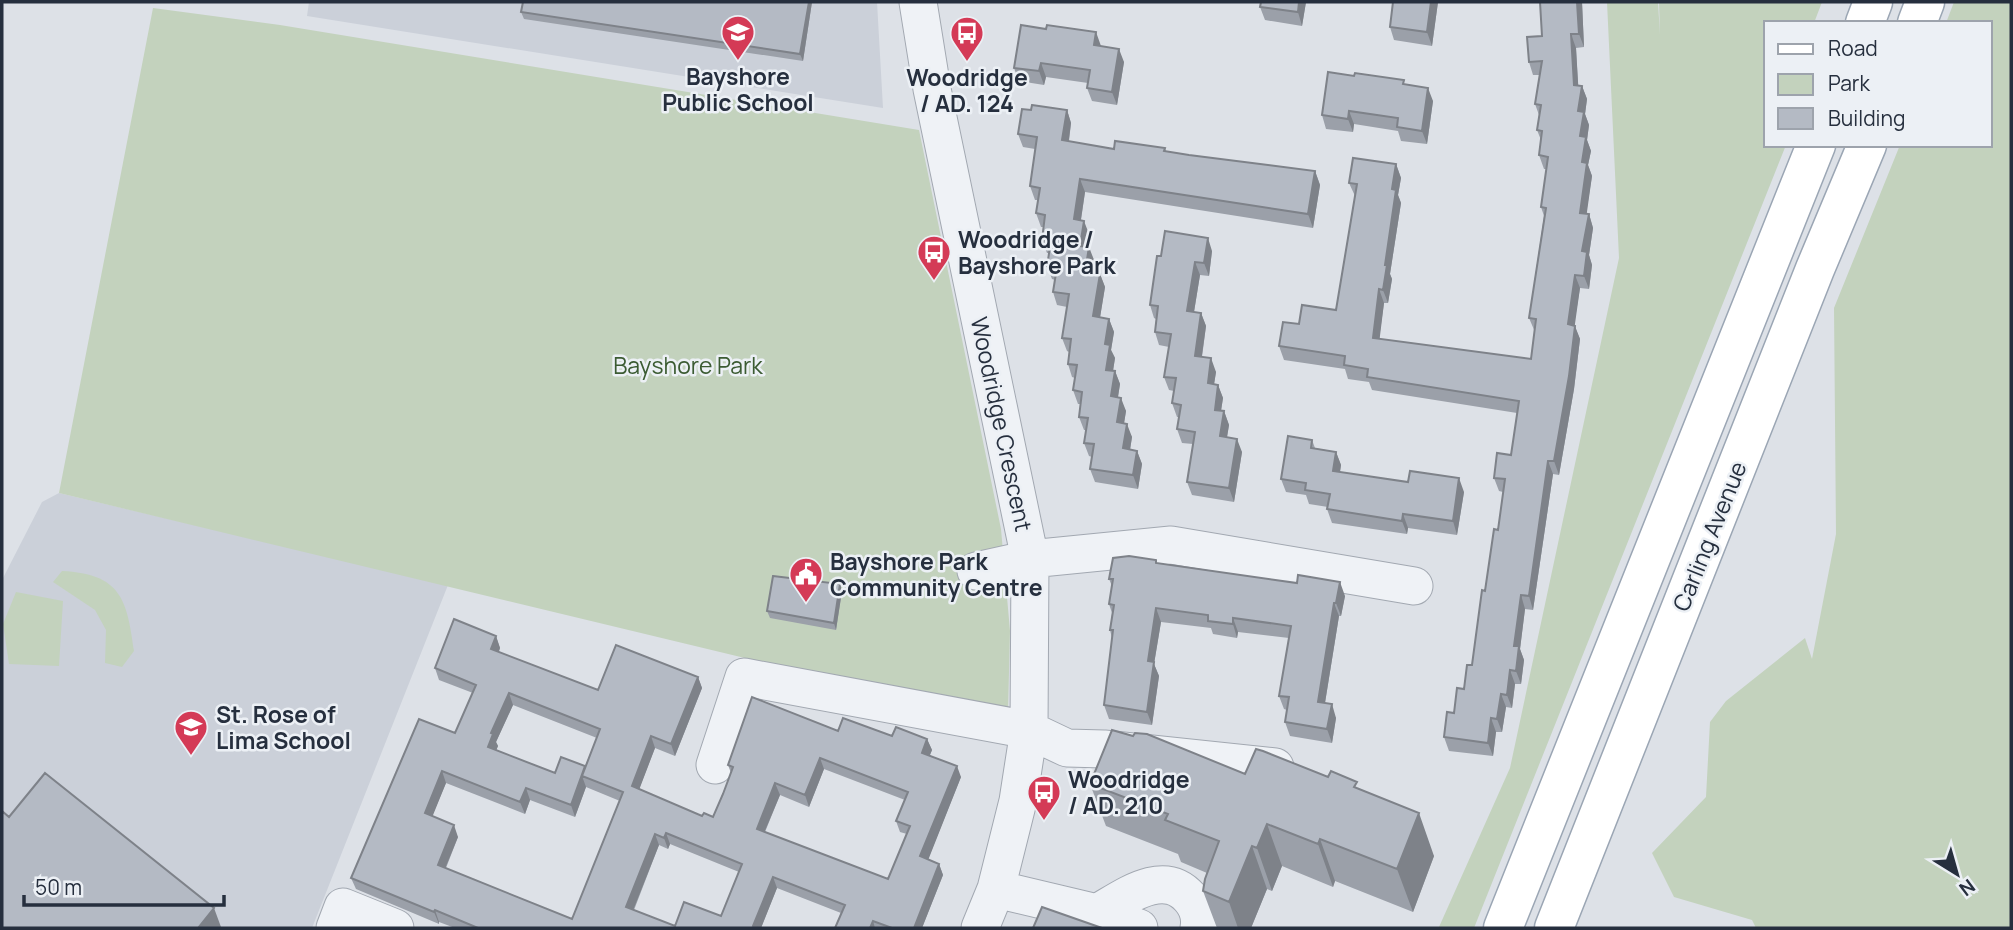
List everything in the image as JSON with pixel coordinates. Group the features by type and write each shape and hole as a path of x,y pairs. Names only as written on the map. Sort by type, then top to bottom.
{"main road":[{"path":"1866,21 1873,2"},
{"path":"1918,21 1925,2"},
{"name":"Carling Avenue","path":"1503,928 1814,147"},
{"name":"Carling Avenue","path":"1553,928 1866,147"}],"street":[{"name":"Woodridge Crescent","path":"918,2 932,89 1030,559 1029,730 1018,801 996,888 980,928"},
{"path":"976,571 1030,559 1171,545 1413,586"},
{"path":"715,765 744,677 1029,730 1067,748 1275,767"},
{"path":"1097,914 1142,888 1164,884 1187,895 1197,907 1199,928"},
{"path":"996,888 1097,914 1139,928"},
{"path":"335,928 343,907 396,928"}],"shaded area":[{"name":"Bayshore Public School","path":"309,2 877,2 883,108 307,16"},
{"name":"St. Rose of Lima School","path":"59,493 448,585 312,928 2,928 2,580 42,502"}],"green space":[{"path":"1607,2 1658,2 1660,35 1659,2 1822,2 1815,21 1764,21 1764,147 1785,147 1474,928 1427,928 1439,927 1510,768 1619,258"},
{"path":"1954,2 2011,2 2011,928 1756,928 1752,920 1674,897 1652,853 1706,797 1710,722 1726,701 1805,638 1812,659 1836,534 1834,308 1899,147 1992,147 1992,21 1947,21"},
{"name":"Bayshore Park","path":"153,8 280,25 919,130 1001,529 1010,631 1008,713 749,659 59,493"},
{"path":"62,571 97,577 118,593 128,617 134,651 122,667 105,663 106,630 95,610 53,582"},
{"path":"16,592 63,601 59,666 9,664 3,624"}],"building":[{"path":"523,2 809,2 800,54 521,12"},
{"path":"1261,2 1299,2 1298,12 1260,7"},
{"path":"1393,2 1431,2 1427,32 1390,27"},
{"path":"1540,2 1577,2 1579,34 1571,34 1574,85 1582,86 1578,111 1584,112 1580,136 1586,137 1582,162 1587,163 1580,213 1589,214 1582,251 1587,252 1584,276 1575,275 1568,324 1575,326 1569,376 1554,461 1548,461 1529,596 1521,595 1514,646 1519,646 1516,671 1510,670 1507,695 1501,694 1497,719 1491,718 1488,743 1444,737 1447,712 1454,713 1457,688 1464,689 1467,665 1472,665 1482,590 1485,591 1494,529 1498,530 1505,479 1494,478 1497,453 1511,455 1519,401 1367,377 1368,369 1344,365 1345,356 1279,346 1283,322 1299,324 1302,305 1336,310 1357,184 1349,183 1353,158 1396,164 1392,189 1396,190 1387,265 1383,290 1379,289 1373,338 1531,359 1536,319 1529,318 1546,208 1541,207 1548,157 1539,155 1542,131 1537,130 1541,105 1535,104 1542,61 1529,62 1527,37 1542,36"},
{"path":"1021,25 1046,29 1047,25 1096,32 1094,45 1119,49 1112,92 1087,88 1090,70 1041,63 1039,71 1014,68"},
{"path":"1328,72 1404,80 1403,84 1428,88 1422,131 1397,127 1398,118 1349,111 1348,119 1322,115"},
{"path":"1032,105 1067,110 1062,140 1114,149 1115,141 1165,148 1164,151 1189,155 1315,171 1308,214 1080,179 1074,219 1084,221 1080,246 1089,247 1085,272 1100,274 1093,316 1109,319 1105,344 1110,345 1106,370 1115,371 1111,396 1121,398 1117,422 1127,424 1123,448 1137,451 1133,475 1090,469 1094,444 1084,443 1088,418 1079,417 1082,392 1073,390 1077,365 1068,364 1071,339 1062,338 1069,294 1053,292 1057,267 1047,266 1051,241 1042,240 1045,215 1036,213 1040,188 1030,186 1037,137 1018,134 1022,109 1031,110"},
{"path":"1165,231 1208,238 1204,263 1195,262 1187,311 1201,313 1195,356 1211,358 1208,383 1218,385 1215,410 1224,411 1220,436 1237,439 1229,488 1187,482 1195,432 1177,429 1181,405 1172,403 1176,378 1164,377 1171,334 1155,332 1158,306 1150,305 1157,256 1161,256"},
{"path":"1288,436 1312,440 1311,448 1336,452 1333,471 1408,482 1410,471 1459,478 1453,521 1403,514 1402,521 1327,509 1330,494 1305,490 1306,483 1281,479"},
{"path":"1129,556 1156,560 1156,563 1297,583 1298,575 1340,582 1334,603 1318,702 1332,704 1327,729 1285,722 1289,697 1279,696 1291,626 1233,618 1233,624 1208,621 1208,615 1156,608 1148,661 1154,662 1147,712 1104,705 1114,605 1109,604 1113,579 1109,579 1113,558"},
{"name":"Bayshore Park Community Centre","path":"773,576 840,584 834,623 767,611"},
{"path":"454,619 496,636 491,649 598,690 616,645 698,677 671,744 651,736 632,786 702,816 704,813 713,817 723,794 733,767 728,765 752,697 838,731 843,718 892,736 896,727 927,739 922,753 957,766 920,856 939,864 914,928 892,928 873,921 870,928 835,928 845,905 773,877 753,926 758,928 478,928 351,878 419,719 455,733 476,685 435,668","holes":["509,693 600,729 582,776 623,792 572,919 438,865 454,825 425,813 442,771 520,802 526,788 571,805 585,766 561,757 555,773 488,747 493,734 491,733","820,758 908,792 896,821 910,826 888,879 757,829 775,783 805,795","666,833 742,864 721,916 684,902 675,926 626,907 655,834 664,838"]},
{"path":"1112,730 1133,736 1135,733 1147,734 1245,774 1256,749 1328,777 1331,771 1357,782 1354,787 1419,813 1397,869 1320,839 1318,844 1267,824 1257,848 1252,846 1229,902 1203,891 1219,841 1165,820 1168,814 1090,784"},
{"path":"45,773 214,908 198,928 2,928 2,811 9,817"},
{"path":"1042,907 1102,928 1033,928"}],"place":[{"name":"Bayshore Public School","path":"738,62"},
{"name":"Woodridge / AD. 124","path":"967,63"},
{"name":"Woodridge / Bayshore Park","path":"934,282"},
{"name":"Bayshore Park Community Centre","path":"806,604"},
{"name":"St. Rose of Lima School","path":"191,757"},
{"name":"Woodridge / AD. 210","path":"1044,822"}]}
